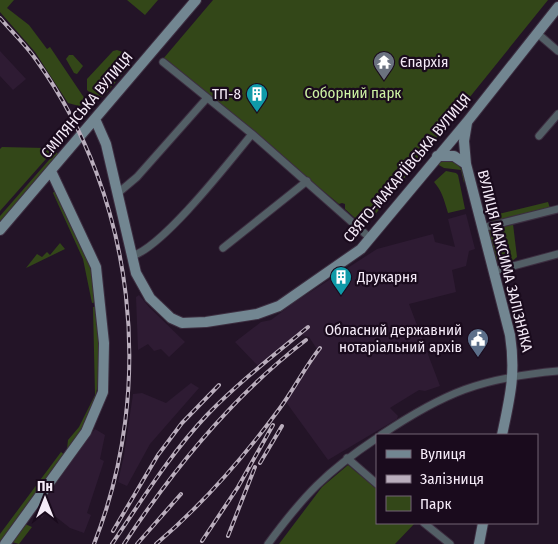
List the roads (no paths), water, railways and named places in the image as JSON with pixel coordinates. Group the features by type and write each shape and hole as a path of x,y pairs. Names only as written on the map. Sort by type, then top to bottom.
{"street":[{"name":"СМІЛЯНСЬКА ВУЛИЦЯ","path":"0,230 196,0"},
{"name":"СВЯТО-МАКАРІЇВСЬКА ВУЛИЦЯ","path":"95,119 104,138 140,283 154,304 175,321 195,324 272,310 349,259 370,238 467,122 558,7"},
{"path":"538,33 558,51"},
{"path":"163,62 252,134 370,238"},
{"path":"118,193 137,177 207,98"},
{"path":"539,136 558,114"},
{"name":"ВУЛИЦЯ МАКСИМА ЗАЛІЗНЯКА","path":"467,122 464,141 466,164 510,335 514,375 502,434"},
{"path":"132,256 139,254 170,228 252,134"},
{"path":"437,156 454,156 466,164"},
{"path":"4,544 86,432 104,392 104,343 96,267 51,170"},
{"path":"223,248 307,181"},
{"path":"482,228 558,209"},
{"path":"494,272 558,254"},
{"path":"383,434 418,411 450,394 514,375 558,371"},
{"path":"268,544 307,494 347,458 376,439"},
{"path":"347,458 376,483"},
{"path":"425,524 450,544"},
{"path":"479,544 483,524"}],"railway":[{"path":"0,18 33,55 70,115 96,173 115,233 126,295 129,359 125,422 113,484 94,544"},
{"path":"112,544 169,461 207,415 244,380 308,327"},
{"path":"124,544 163,488 207,434 254,384 306,340"},
{"path":"156,544 206,497 237,462 280,408 320,348"},
{"path":"113,531 158,455 182,423 219,385"},
{"path":"202,541 238,487 273,425"},
{"path":"260,463 282,426"},
{"path":"228,536 255,467"},
{"path":"137,544 181,494"}],"place":[{"name":"Єпархія","path":"384,81"},
{"name":"ТП-8","path":"257,113"},
{"name":"Друкарня","path":"341,296"},
{"name":"Обласний державний нотаріальний архів","path":"478,358"}],"park label":[{"name":"Соборний парк","path":"353,93"}]}
